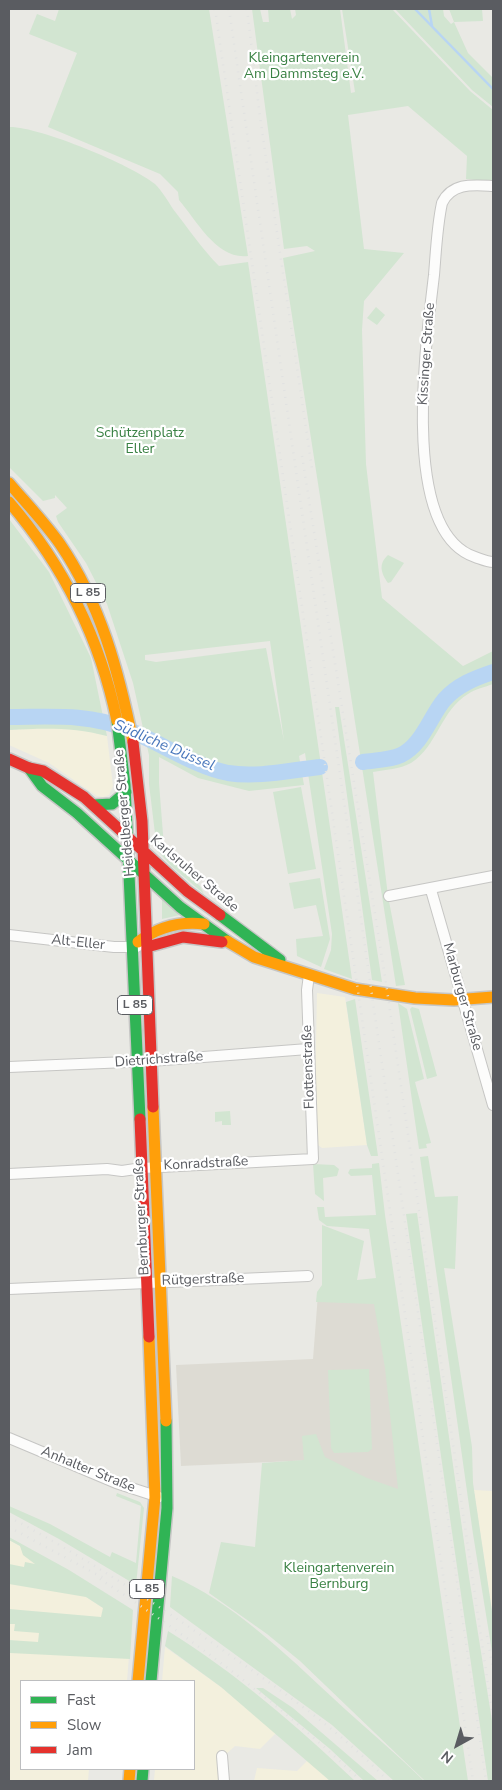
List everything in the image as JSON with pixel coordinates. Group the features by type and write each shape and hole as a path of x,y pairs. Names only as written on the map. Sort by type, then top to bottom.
{"main road":[{"name":"Heidelberger Straße","path":"9,484 38,515 81,578 114,653 135,745 145,853 147,941"},
{"name":"Heidelberger Straße","path":"9,502 37,535 58,564 82,609 106,674 116,715 126,792 132,948"},
{"name":"Karlsruher Straße","path":"9,758 29,768 43,771 93,805 187,891 260,947 293,968"},
{"name":"Karlsruher Straße","path":"29,768 42,786 77,813 200,923 254,957 354,988 415,998 462,1000 493,997"},
{"path":"93,805 115,804 126,792"},
{"path":"132,948 147,941 172,924 200,923 219,926 260,947"},
{"path":"147,941 183,936 211,939 231,944"},
{"name":"Bernburger Straße","path":"147,941 147,994 168,1498"},
{"name":"Bernburger Straße","path":"132,948 155,1497"},
{"name":"L 85","path":"138,1680 155,1497"},
{"name":"L 85","path":"151,1680 168,1498"}],"street":[{"name":"Kissinger Straße","path":"493,186 460,187 451,191 442,203 423,367 422,400 428,482 439,520 451,540 467,555 493,562"},
{"path":"389,896 431,890 493,876"},
{"name":"Marburger Straße","path":"431,890 493,1105"},
{"name":"Alt-Eller","path":"9,935 132,948"},
{"name":"Flottenstraße","path":"309,975 307,985 308,1049 313,1159"},
{"name":"Dietrichstraße","path":"9,1067 137,1062 308,1049"},
{"name":"Konradstraße","path":"9,1174 107,1169 122,1171 155,1167 313,1159"},
{"name":"Rütgerstraße","path":"9,1289 308,1276"},
{"name":"Anhalter Straße","path":"9,1438 116,1483 155,1497 168,1498"},
{"path":"222,1756 224,1781"}],"shaded area":[{"path":"49,727 85,730 107,736 113,786 109,795 97,796 49,763 9,745 9,730"},
{"path":"317,993 345,997 367,1145 322,1148 314,1142"},
{"path":"387,1291 420,1509 315,1460 181,1466 176,1365 313,1359 318,1294"},
{"path":"474,1490 493,1491 493,1618 476,1505"},
{"path":"9,1540 20,1546 37,1565 103,1608 131,1630 127,1680 20,1680 20,1770 89,1770 88,1781 9,1781"},
{"path":"165,1647 221,1687 276,1733 260,1749 235,1746 223,1757 224,1781 154,1781 155,1770 195,1770 195,1680 162,1680"},
{"path":"308,1760 330,1781 254,1781 257,1768 297,1771"}],"green space":[{"path":"59,9 209,9 248,256 237,256 217,246 179,200 178,192 160,174 48,127 77,53 29,34 37,14 55,21"},
{"name":"Kleingartenverein Am Dammsteg e.V.","path":"252,9 260,9 263,22 269,22 268,9 290,9 292,19 296,15 295,9 340,9 351,93 355,92 342,9 392,9 470,91 493,110 493,182 466,179 467,156 408,106 348,115 364,249 404,253 364,301 362,330 366,464 382,598 463,666 493,651 493,684 468,694 459,701 451,709 427,748 411,763 397,768 373,772 388,896 405,985 396,986 283,258 315,251 307,246 284,249"},
{"path":"395,9 443,9 444,16 451,24 454,22 468,53 493,78 493,107 472,90"},
{"path":"449,9 482,9 483,21 454,22"},
{"name":"Schützenplatz Eller","path":"9,127 23,128 41,133 84,148 143,176 158,187 195,238 219,266 248,262 352,979 324,969 331,950 332,934 305,753 299,756 304,785 249,791 198,778 159,757 164,847 174,861 200,886 204,894 171,866 157,850 149,784 149,755 133,683 107,604 86,563 58,522 56,516 67,508 55,495 55,498 43,501 9,467","holes":["270,641 284,741 266,648 156,662 145,660 145,655"]},
{"path":"376,307 385,315 377,325 367,318"},
{"path":"9,519 49,572 91,658 107,736 83,731 58,729 9,730"},
{"path":"388,555 404,563 391,582 388,583 384,576 382,565"},
{"path":"335,707 339,707 382,982 372,980"},
{"path":"301,787 316,869 288,874 273,792"},
{"path":"320,878 330,939 321,967 297,956 296,939 323,936 316,905 294,909 289,883"},
{"path":"162,897 180,915 162,919"},
{"path":"355,999 378,1156 371,1156 367,1145 346,1002"},
{"path":"398,1003 407,1009 424,1079 415,1082 431,1143 426,1144 427,1148 419,1149"},
{"path":"412,1007 419,1009 437,1076 427,1079 410,1009"},
{"path":"230,1111 231,1125 222,1125 222,1121 215,1122 215,1112"},
{"path":"428,1156 435,1197 458,1196 455,1269 444,1268 472,1447 473,1483 493,1618 493,1658 473,1534 420,1157"},
{"name":"Kleingartenverein Bernburg","path":"379,1163 468,1781 425,1781 300,1661 267,1634 209,1593 221,1542 255,1547 262,1463 304,1460 302,1436 316,1434 325,1457 367,1478 398,1489 385,1368 374,1304 316,1302 317,1292 322,1285 322,1225 364,1241 357,1280 376,1278 369,1229 327,1226 319,1220 317,1207 324,1207 325,1217 376,1215 372,1175 351,1176 348,1173 350,1169 372,1168 372,1164"},
{"path":"313,1164 334,1165 339,1169 337,1176 323,1178 324,1201 315,1194"},
{"path":"417,1213 469,1577 493,1727 493,1781 488,1781 406,1214"},
{"path":"369,1369 372,1449 368,1452 334,1453 331,1448 328,1370"},
{"path":"117,1493 140,1502 144,1508 136,1585 59,1539 9,1512 9,1506 50,1524 110,1557 112,1552 136,1563 141,1506 116,1496"},
{"path":"9,1537 69,1570 133,1610 130,1659 10,1653 9,1640 38,1642 39,1633 14,1631 15,1624 9,1624 9,1609 101,1617 103,1608 86,1597 9,1584 9,1564 24,1567 25,1562 35,1564 23,1555 20,1546 9,1540"},
{"path":"172,1576 194,1586 215,1599 257,1630 424,1781 394,1781 332,1725 170,1607"},
{"path":"168,1631 242,1682 311,1740 355,1781 330,1781 221,1687 165,1646"},
{"path":"256,1688 263,1688 293,1708 378,1781 364,1781 330,1749"}],"waterway":[{"path":"415,9 493,89"},
{"path":"429,9 432,26"},
{"name":"Südliche Düssel","path":"363,762 401,755 415,745 439,707 449,695 467,683 493,672"},
{"name":"Südliche Düssel","path":"9,717 68,717 97,720 139,734 202,765 228,773 251,775 320,767"}],"railway":[{"path":"215,9 473,1781"},
{"path":"229,9 486,1781"},
{"path":"247,9 260,117 312,469"},
{"path":"302,456 386,983 493,1719"},
{"path":"9,1517 124,1584 254,1672 333,1731 388,1781"},
{"path":"9,1527 107,1580"},
{"path":"100,1579 168,1625 235,1674 300,1726 361,1781"},
{"path":"487,1636 493,1669"}],"traffic: fast":[{"path":"117,721 125,785 140,1119"},
{"path":"29,768 42,786 77,813 180,907 227,941"},
{"path":"93,805 112,804 126,792"},
{"path":"220,915 280,960"},
{"path":"151,1680 167,1508 166,1421"},
{"path":"142,1781 143,1770"}],"traffic: slow":[{"path":"9,483 60,544 87,591 115,665 133,742"},
{"path":"9,502 47,552 77,604 101,661 117,721"},
{"path":"138,942 153,932 169,926 186,923 204,924"},
{"path":"227,941 254,957 355,989 415,998 454,1000 493,997"},
{"path":"153,1107 166,1421"},
{"path":"138,1680 155,1497 149,1337"},
{"path":"129,1781 130,1770"}],"traffic: jam":[{"path":"133,742 142,821 153,1107"},
{"path":"9,759 29,768 43,771 84,797 187,891 220,915"},
{"path":"147,947 183,937 222,942"},
{"path":"140,1119 149,1337"}]}
